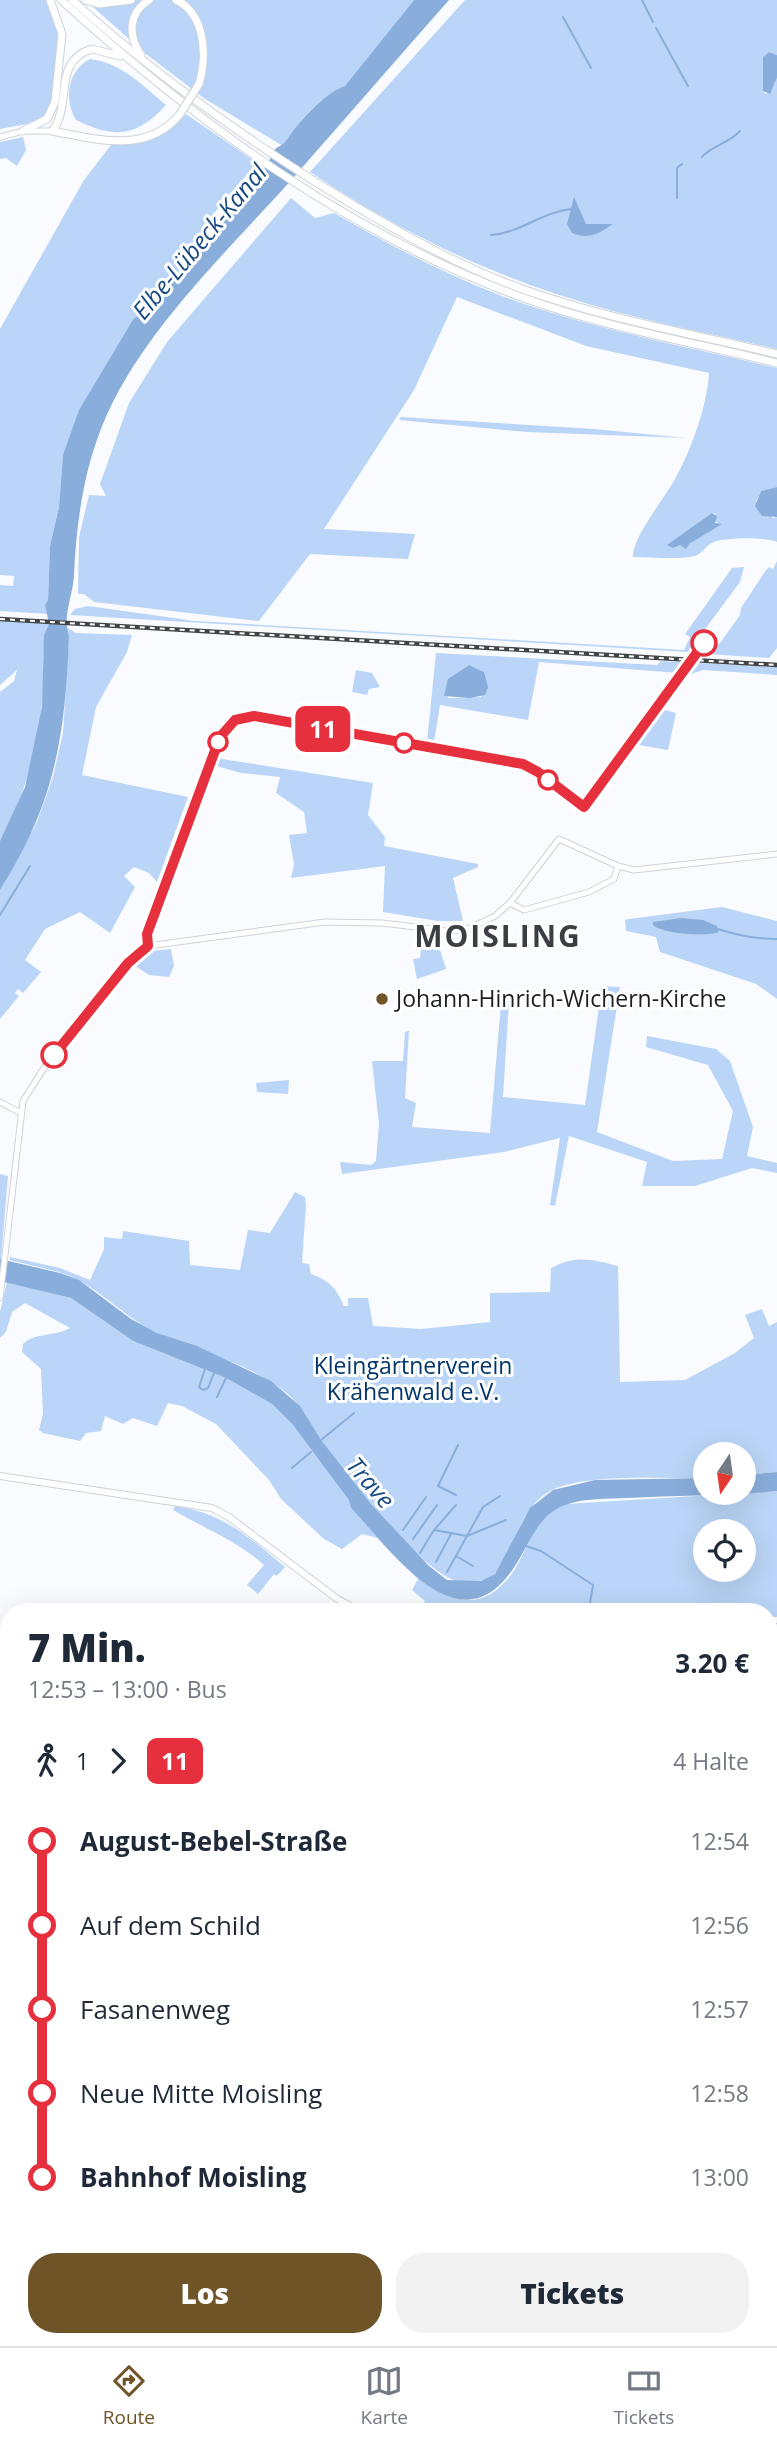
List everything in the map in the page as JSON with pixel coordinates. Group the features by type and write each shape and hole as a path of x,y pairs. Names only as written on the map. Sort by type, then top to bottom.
{"highway":[{"path":"23,131 47,119 55,102 63,40 61,24 50,0"},
{"path":"61,0 132,62 238,145 333,206 426,256 523,298 610,323 777,363"},
{"path":"72,0 147,65 245,136 341,198 431,249 526,290 611,315 777,354"},
{"path":"85,0 99,4 131,0"},
{"path":"147,65 133,44 131,32 135,15 149,0"},
{"path":"132,62 102,49 92,49 78,55 65,77 57,123 52,131 96,141 127,142 155,134 180,114 199,84 204,56 199,28 189,9 176,0"}],"main road":[{"path":"0,136 23,131 52,131"},
{"path":"0,1298 19,1112 26,1093 128,963 148,946 325,922 382,923 457,930 485,922 510,903 559,839 618,866 652,869 777,854"},
{"path":"510,903 524,910 589,892 614,879 618,866"},
{"path":"0,1102 19,1112"},
{"path":"0,1476 212,1508 229,1517 345,1603"}],"green space":[{"path":"0,0 48,0 57,23 60,42 50,110 37,122 0,129"},
{"path":"85,0 414,0 345,87 318,103 283,146 205,99 146,54"},
{"path":"465,0 777,0 777,55 769,52 763,57 763,91 766,94 773,88 777,78 777,349 618,312 520,281 412,233 310,172"},
{"path":"90,59 122,70 166,105 145,124 125,132 102,130 76,120 70,103 70,86 76,71"},
{"path":"186,114 257,163 203,226 205,241 143,314 134,318 63,455 59,507 50,546 48,600 45,605 49,614 0,611 0,585 13,586 14,576 0,575 0,329 84,180 111,145 152,137 170,128"},
{"path":"23,137 26,150 17,166 6,158 0,159 0,142"},
{"path":"291,198 315,218 334,213 416,258 536,308 777,368 777,487 761,491 756,502 773,518 777,517 777,542 754,539 725,540 712,543 695,556 633,557 638,539 688,453 702,413 709,373 586,346 457,297 414,390 324,529 415,534 408,559 310,554 259,621 94,602 84,594 78,594 79,537 89,495 106,496 100,484 129,403 167,342","holes":["712,513 716,514 714,521 718,523 689,544 677,545"]},
{"path":"401,417 594,429 686,438 527,432 399,420"},
{"path":"777,561 777,648 769,658 707,654 720,643 766,570 769,567 773,569"},
{"path":"744,567 740,582 688,652 70,615 75,609 88,606 195,621 684,650 690,637 685,634 732,568"},
{"path":"0,620 49,624 37,740 22,792 0,841 0,692 14,681 17,670 0,685"},
{"path":"66,627 76,633 132,635 127,652 96,707 82,775 188,797 157,882 149,873 134,867 124,876 135,887 110,933 80,912 45,929 25,960 41,972 23,993 18,989 15,993 19,996 0,1019 0,890 37,822 53,777 63,733 69,637"},
{"path":"436,653 657,665 661,661 777,667 777,675 703,670 691,674 539,662 528,720 440,705 434,743 427,742","holes":["469,665 484,672 481,697 448,698 449,682 460,671"]},
{"path":"356,670 372,673 380,687 369,689 367,695 352,692"},
{"path":"665,710 676,713 668,750 639,745"},
{"path":"216,758 373,783 368,815 385,837 384,846 478,864 478,867 453,878 463,921 438,921 383,912 385,866 291,878 294,864 289,835 307,833 304,812 276,793 280,777 241,773 213,765"},
{"path":"722,907 777,921 777,999 756,984 660,952 656,937 626,931 625,920"},
{"path":"422,939 437,940 446,969 417,979 413,959 420,958"},
{"path":"171,949 174,966 169,977 149,975 134,965 152,951"},
{"path":"602,986 620,987 597,1132 673,1161 722,1159 733,1111 708,1065 646,1047 647,1036 716,1049 730,1061 753,1127 747,1156 777,1163 777,1173 752,1168 695,1186 642,1186 647,1162 569,1136 555,1206 550,1205 560,1138 504,1152 342,1174 340,1162 371,1165 376,1161 379,1124 372,1061 403,1061 405,1032 409,1031 405,1098 416,1103 412,1127 490,1133 501,1004 509,1001 503,1097 585,1105"},
{"path":"289,1080 288,1094 257,1092 256,1083"},
{"path":"0,1174 8,1176 1,1259 0,1259"},
{"name":"Kleingärtnerverein Krähenwald e.V.","path":"295,1192 305,1197 302,1263 309,1264 311,1274 332,1286 344,1306 348,1306 348,1298 368,1298 373,1326 421,1329 490,1322 490,1293 550,1292 551,1268 568,1261 584,1260 618,1266 620,1382 685,1380 735,1353 754,1338 745,1315 762,1309 769,1326 777,1322 777,1472 756,1474 756,1442 693,1442 693,1478 606,1479 585,1481 552,1490 541,1497 525,1516 503,1561 493,1575 480,1581 462,1582 447,1577 408,1545 349,1476 294,1400 274,1384 242,1366 155,1332 76,1279 10,1260 10,1257 60,1268 90,1280 104,1249 104,1237 122,1239 123,1231 189,1241 190,1265 240,1270 248,1230 270,1233"},
{"path":"7,1282 71,1298 133,1341 226,1378 272,1404 293,1425 350,1500 351,1508 378,1538 362,1534 342,1549 324,1539 281,1499 269,1480 216,1424 182,1406 168,1403 157,1426 133,1418 123,1424 105,1416 101,1431 86,1433 80,1441 43,1433 39,1430 43,1414 41,1369 22,1352 23,1344 33,1338 70,1328 25,1303 12,1312 6,1332 0,1338 0,1312"},
{"path":"777,1491 777,1603 424,1603 425,1601 412,1590 419,1577 455,1598 467,1600 489,1595 511,1575 542,1519 566,1504 693,1496 693,1505 756,1505 756,1492"},
{"path":"175,1506 221,1520 247,1536 285,1567 277,1576 274,1574 258,1594 247,1585 264,1565 232,1542 173,1510"}],"shaded area":[{"path":"414,0 449,0 178,305 153,337 112,405 87,472 81,506 67,614 69,636 64,707 54,769 33,828 0,890 0,841 25,787 42,707 44,635 49,624 45,605 48,600 50,546 59,507 63,455 79,410 134,318 143,314 256,184 276,148 285,142 318,104 345,86"},
{"path":"769,52 777,55 777,78 770,94 763,91 763,57"},
{"path":"574,197 586,224 613,224 593,235 572,233 567,224"},
{"path":"777,487 777,517 762,516 755,506 761,491"},
{"path":"712,513 717,516 715,523 722,524 689,544 686,549 680,545 673,548 667,545"},
{"path":"469,665 484,672 488,687 485,695 470,698 444,696 448,679"},
{"path":"681,918 703,920 717,926 719,932 685,934 666,931 653,925 653,922"},
{"path":"0,1259 79,1280 131,1319 157,1333 197,1346 271,1381 300,1406 321,1440 371,1504 429,1566 447,1580 481,1581 495,1574 530,1508 553,1490 595,1480 693,1478 693,1496 596,1499 565,1505 544,1520 500,1585 478,1598 456,1598 433,1589 390,1551 351,1508 349,1500 293,1425 272,1404 226,1378 133,1341 71,1298 0,1281"},
{"path":"777,1472 777,1491 756,1493 756,1474"}],"waterway":[{"path":"642,0 653,22"},
{"path":"563,17 591,68"},
{"path":"656,28 688,86"},
{"path":"702,157 740,131"},
{"path":"677,198 677,168 682,164"},
{"path":"491,235 512,231 550,214 571,209"},
{"path":"0,915 30,866"},
{"path":"718,929 777,939"},
{"path":"205,1369 199,1387 203,1390 208,1388 214,1373"},
{"path":"217,1397 226,1378"},
{"path":"321,1440 354,1413"},
{"path":"456,1495 438,1486 458,1445"},
{"path":"292,1468 311,1452"},
{"path":"447,1572 483,1507 500,1496"},
{"path":"403,1530 426,1497"},
{"path":"413,1539 437,1505"},
{"path":"435,1529 456,1505"},
{"path":"420,1553 434,1530 467,1536 506,1520"},
{"path":"436,1562 451,1534"},
{"path":"526,1546 541,1551 593,1585 590,1603"},
{"path":"456,1556 473,1566"}],"railway":[{"path":"0,619 777,665"}],"bus line":[{"name":"11","path":"54,1055 128,963 148,946 147,934 177,847 220,737 235,720 254,716 523,764 538,772 584,807 704,643"}],"place":[{"name":"Johann-Hinrich-Wichern-Kirche","path":"382,999"}],"district":[{"name":"MOISLING","path":"498,937"}],"water label":[{"name":"Elbe-Lübeck-Kanal","path":"200,242"},
{"name":"Trave","path":"370,1483"}]}
